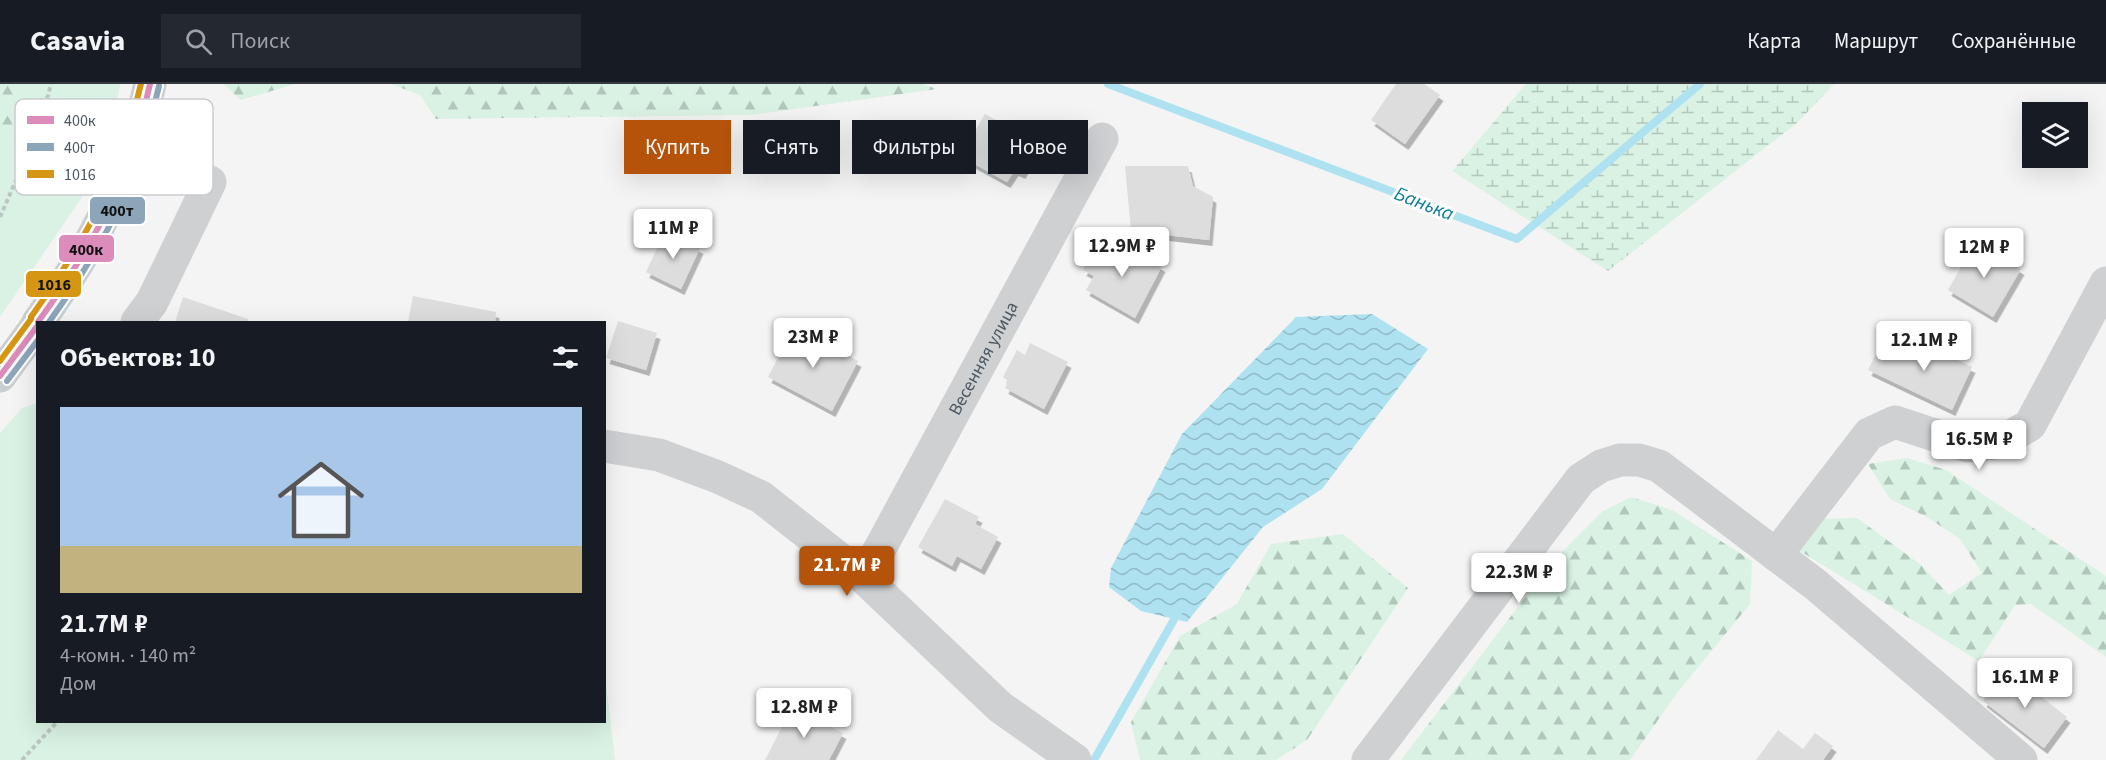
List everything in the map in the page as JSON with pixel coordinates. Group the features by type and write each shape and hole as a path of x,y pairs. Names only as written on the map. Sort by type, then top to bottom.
{"main road":[{"path":"146,99 150,84"},
{"path":"42,321 94,233 113,195"},
{"path":"0,376 33,336"}],"street":[{"name":"Весенняя улица","path":"864,578 1102,139"},
{"path":"138,321 152,302 204,195"},
{"path":"1776,555 1869,434 1895,422 1968,446 2001,442 2030,424 2106,283"},
{"path":"606,446 658,456 718,477 761,497 864,578 1000,707 1075,760"},
{"path":"1368,760 1581,479 1601,466 1620,460 1640,460 1659,466 1816,585 2021,760"}],"path":[{"path":"47,99 51,84"},
{"path":"0,217 15,182"},
{"path":"22,760 56,723"}],"green space":[{"path":"0,84 36,84 34,99 15,99 15,136 0,146"},
{"path":"36,84 120,84 117,99 34,99"},
{"path":"223,84 295,84 241,100"},
{"path":"391,84 923,84 937,89 751,115 436,119 420,95"},
{"path":"1526,84 1834,84 1798,122 1608,271 1452,171"},
{"path":"15,136 15,195 83,195 0,317 0,146"},
{"path":"36,403 36,723 606,723 606,683 615,760 0,760 0,433 22,408"},
{"path":"1907,458 1946,470 2106,576 2106,657 2031,604 2015,605 1979,661 1800,551 1803,532 1817,519 1857,518 1921,565 1949,595 1982,573 1960,539 1927,517 1890,499 1868,464"},
{"path":"1631,497 1672,510 1752,561 1750,604 1677,693 1630,760 1401,760 1554,560 1603,511"},
{"path":"1343,534 1408,588 1307,740 1276,760 1140,760 1131,722 1180,636 1237,604 1271,544"}],"water":[{"path":"1372,314 1428,349 1322,489 1263,527 1187,622 1141,611 1109,587 1111,568 1182,434 1296,317"}],"building":[{"path":"1396,84 1424,84 1440,95 1405,144 1371,120"},
{"path":"985,114 996,120 988,120 988,171 976,165 976,129"},
{"path":"1125,166 1188,166 1193,186 1213,197 1209,240 1131,231"},
{"path":"993,174 1012,174 1007,182"},
{"path":"665,231 700,248 681,289 646,272"},
{"path":"1113,241 1162,266 1135,318 1086,290 1094,276 1083,270 1095,249 1105,254"},
{"path":"1975,242 2021,269 1993,317 1948,290"},
{"path":"413,296 496,312 495,321 408,321"},
{"path":"183,297 248,319 248,321 175,321"},
{"path":"618,321 657,333 646,370 606,358"},
{"path":"794,327 858,361 832,411 768,377"},
{"path":"1913,339 1972,367 1952,410 1868,370 1880,346 1904,358"},
{"path":"1030,343 1068,362 1044,409 1005,388 1008,381 1003,377 1017,350 1025,355"},
{"path":"945,499 979,517 975,524 998,537 981,569 957,556 952,566 918,547"},
{"path":"2007,670 2067,717 2044,748 1983,701"},
{"path":"792,707 843,733 829,760 765,760"},
{"path":"1778,730 1803,749 1815,733 1833,746 1823,760 1756,760"}],"waterway":[{"name":"Банька","path":"1108,84 1517,239 1700,84"},
{"path":"1094,760 1180,609"}],"transit line":[{"name":"1016","path":"137,99 141,84"},
{"name":"400к","path":"146,99 150,84"},
{"name":"400т","path":"156,99 159,86"},
{"name":"1016","path":"31,317 58,278 105,195"},
{"name":"400к","path":"39,321 78,263 114,195"},
{"name":"400т","path":"50,321 88,264 125,195"},
{"name":"1016","path":"0,361 31,319"},
{"name":"400к","path":"0,376 36,328"},
{"name":"400т","path":"7,381 36,343"}]}
